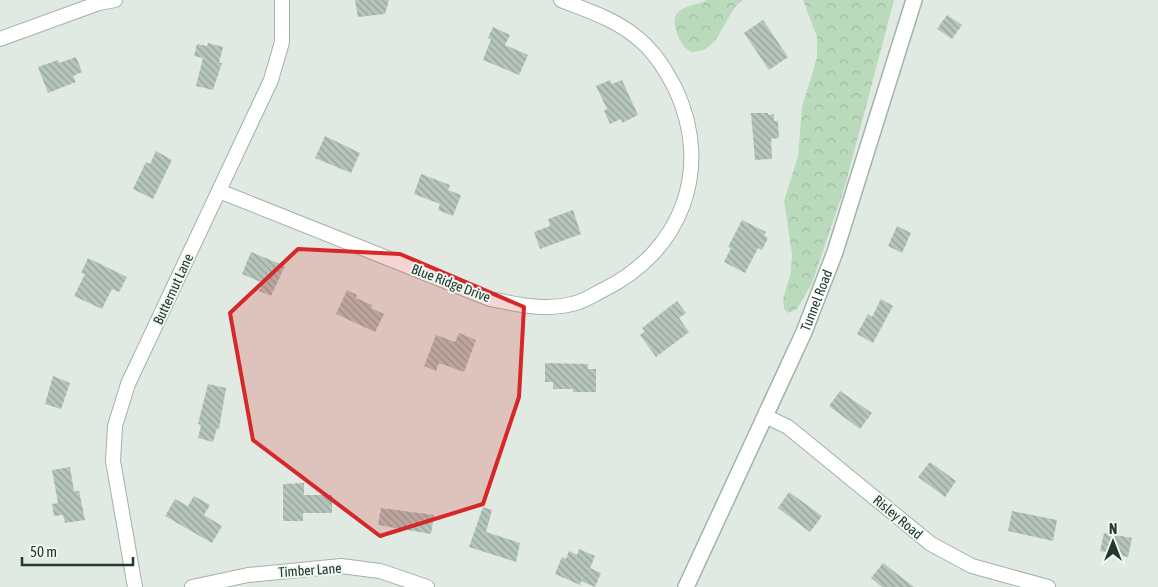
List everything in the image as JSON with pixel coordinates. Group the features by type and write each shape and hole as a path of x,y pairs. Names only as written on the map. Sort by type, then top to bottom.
{"main road":[{"name":"Tunnel Road","path":"686,587 804,332 835,252 914,0"}],"street":[{"path":"0,38 81,9 115,0"},
{"name":"Butternut Lane","path":"135,587 113,461 115,426 128,384 272,80 282,42 282,0"},
{"name":"Blue Ridge Drive","path":"219,191 490,299 536,308 579,302 624,280 655,254 673,228 688,194 691,149 684,109 667,71 642,41 610,19 561,0"},
{"name":"Risley Road","path":"765,416 788,427 931,544 972,566 1048,587"},
{"name":"Timber Lane","path":"192,587 248,575 341,566 380,571 427,587"}],"highlighted area":[{"path":"298,249 400,254 524,307 519,397 483,504 380,536 253,440 230,313"}],"green space":[{"path":"707,0 743,0 736,6 710,46 691,52 679,39 675,18 682,9"},
{"path":"803,0 894,0 845,186 812,283 797,309 788,313 784,309 783,299 791,272 792,254 784,201 798,156 802,107 817,58 817,37"}],"building":[{"path":"355,0 389,0 385,14 358,17"},
{"path":"947,15 962,25 952,39 937,29"},
{"path":"763,20 788,57 769,70 744,33"},
{"path":"493,27 510,35 505,45 528,55 519,75 483,60 491,39 488,38"},
{"path":"208,43 223,47 219,63 222,63 213,90 196,86 203,58 194,56 197,44 207,46"},
{"path":"76,57 82,72 73,76 76,82 48,93 38,67 58,60 59,63"},
{"path":"610,80 612,84 622,80 638,115 622,123 621,119 610,124 604,111 607,109 596,86"},
{"path":"751,113 774,114 774,121 778,121 779,138 771,139 772,159 755,160"},
{"path":"325,136 360,153 351,173 315,158"},
{"path":"156,151 172,160 153,199 133,189 146,162 150,164"},
{"path":"421,174 450,185 448,190 461,195 453,216 438,210 440,204 414,194"},
{"path":"573,210 581,234 540,249 534,232 550,226 548,219"},
{"path":"742,220 766,232 764,235 768,238 762,250 758,248 745,273 724,262 731,248 728,247"},
{"path":"897,226 911,233 902,253 888,246"},
{"path":"251,252 285,266 271,296 259,291 263,283 242,274"},
{"path":"88,258 127,277 119,292 112,289 102,309 74,296 85,274 81,273"},
{"path":"347,290 357,295 356,298 372,305 371,308 384,314 375,332 336,314"},
{"path":"881,299 893,306 873,343 857,334 868,314 872,317"},
{"path":"677,301 686,313 679,318 689,332 656,357 640,335 645,331 642,328"},
{"path":"459,333 476,340 464,372 439,363 436,371 424,366 436,335 455,342"},
{"path":"545,363 588,364 588,369 596,369 596,392 573,392 573,389 553,389 553,382 545,382"},
{"path":"53,376 70,383 61,409 45,404"},
{"path":"208,384 226,388 219,429 217,428 213,442 198,438 201,425 198,424"},
{"path":"840,391 872,413 860,429 829,406"},
{"path":"930,462 956,481 945,497 918,477"},
{"path":"70,467 74,491 79,491 85,520 65,523 63,515 54,516 52,504 58,503 52,470"},
{"path":"304,483 304,495 332,495 332,513 303,513 303,521 283,521 283,484"},
{"path":"789,492 822,516 810,532 778,508"},
{"path":"194,496 210,505 204,515 222,526 212,543 165,516 175,499 188,506"},
{"path":"483,507 492,510 486,532 520,543 516,562 469,547"},
{"path":"381,508 434,515 431,534 378,525"},
{"path":"1012,511 1057,520 1053,541 1008,531"},
{"path":"1104,533 1132,538 1128,557 1100,551"},
{"path":"579,549 595,556 590,568 601,573 595,587 581,581 580,585 555,574 562,557 566,559 569,551 577,555"},
{"path":"883,563 914,587 882,587 871,578"}]}
